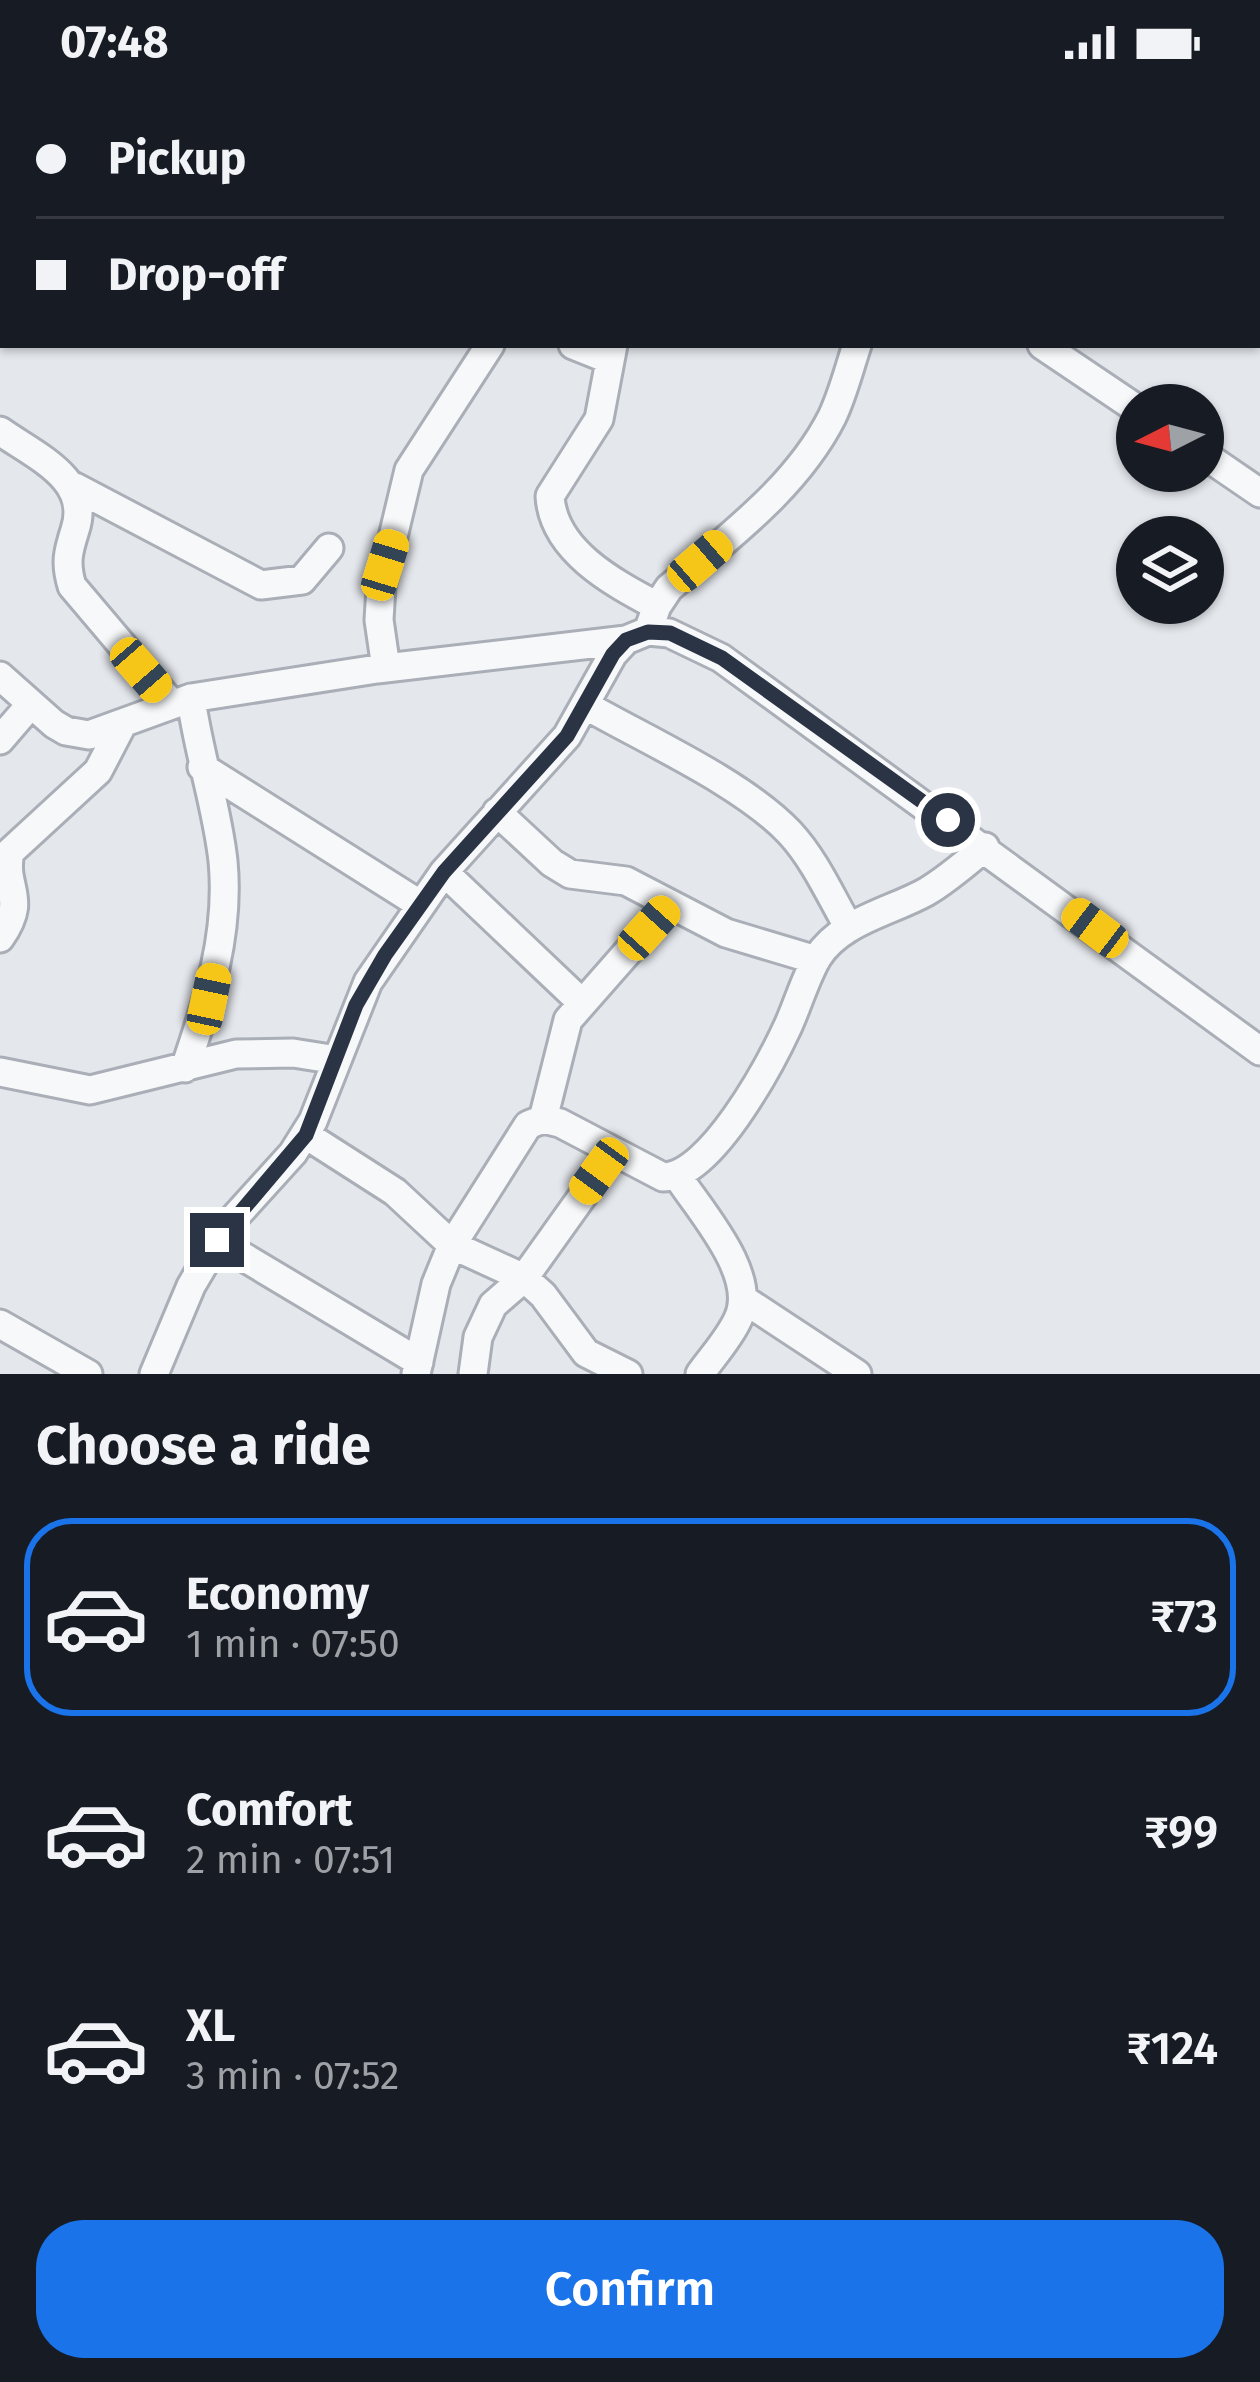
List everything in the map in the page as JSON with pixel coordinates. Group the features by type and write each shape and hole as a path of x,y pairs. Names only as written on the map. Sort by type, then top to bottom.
{"street":[{"path":"386,668 379,620 381,586 409,470 488,348"},
{"path":"154,1374 190,1286 217,1240 306,1135 368,982 444,872 550,757 613,654 644,626 669,588 776,494 806,459 832,416 856,348"},
{"path":"1046,348 1116,395"},
{"path":"611,352 599,419 550,496 551,511 560,528 644,626"},
{"path":"0,431 75,487 261,584 302,580 329,548"},
{"path":"1224,468 1260,493"},
{"path":"75,487 80,506 66,567 72,586 181,700 218,832 224,886 215,972 185,1068"},
{"path":"0,676 65,731 79,735 107,731 181,700 644,626 670,633 722,658 1260,1051"},
{"path":"0,740 31,704"},
{"path":"585,705 714,778 777,821 794,838 849,928"},
{"path":"0,938 15,912 10,852 98,771 123,723"},
{"path":"202,766 422,904"},
{"path":"497,812 570,874 626,881 726,933 816,960"},
{"path":"217,1240 417,1368 436,1284 452,1244 528,1125 543,1119 560,1123 662,1177 678,1177 711,1150 772,1057 816,960 830,942 849,928 926,892 985,847"},
{"path":"444,872 581,1002"},
{"path":"543,1119 562,1035 581,1002 669,905"},
{"path":"0,1072 90,1090 236,1054 271,1052 337,1060"},
{"path":"306,1135 395,1192 452,1244 524,1279 543,1295 586,1353 628,1374"},
{"path":"473,1374 483,1323 493,1305 524,1279 614,1152"},
{"path":"678,1177 739,1271 740,1316 700,1374"},
{"path":"742,1299 857,1374"},
{"path":"0,1324 88,1374"}],"route":[{"path":"217,1240 306,1135 356,1005 385,955 444,872 567,736 613,654 626,640 648,632 670,633 722,658 948,820"}]}
